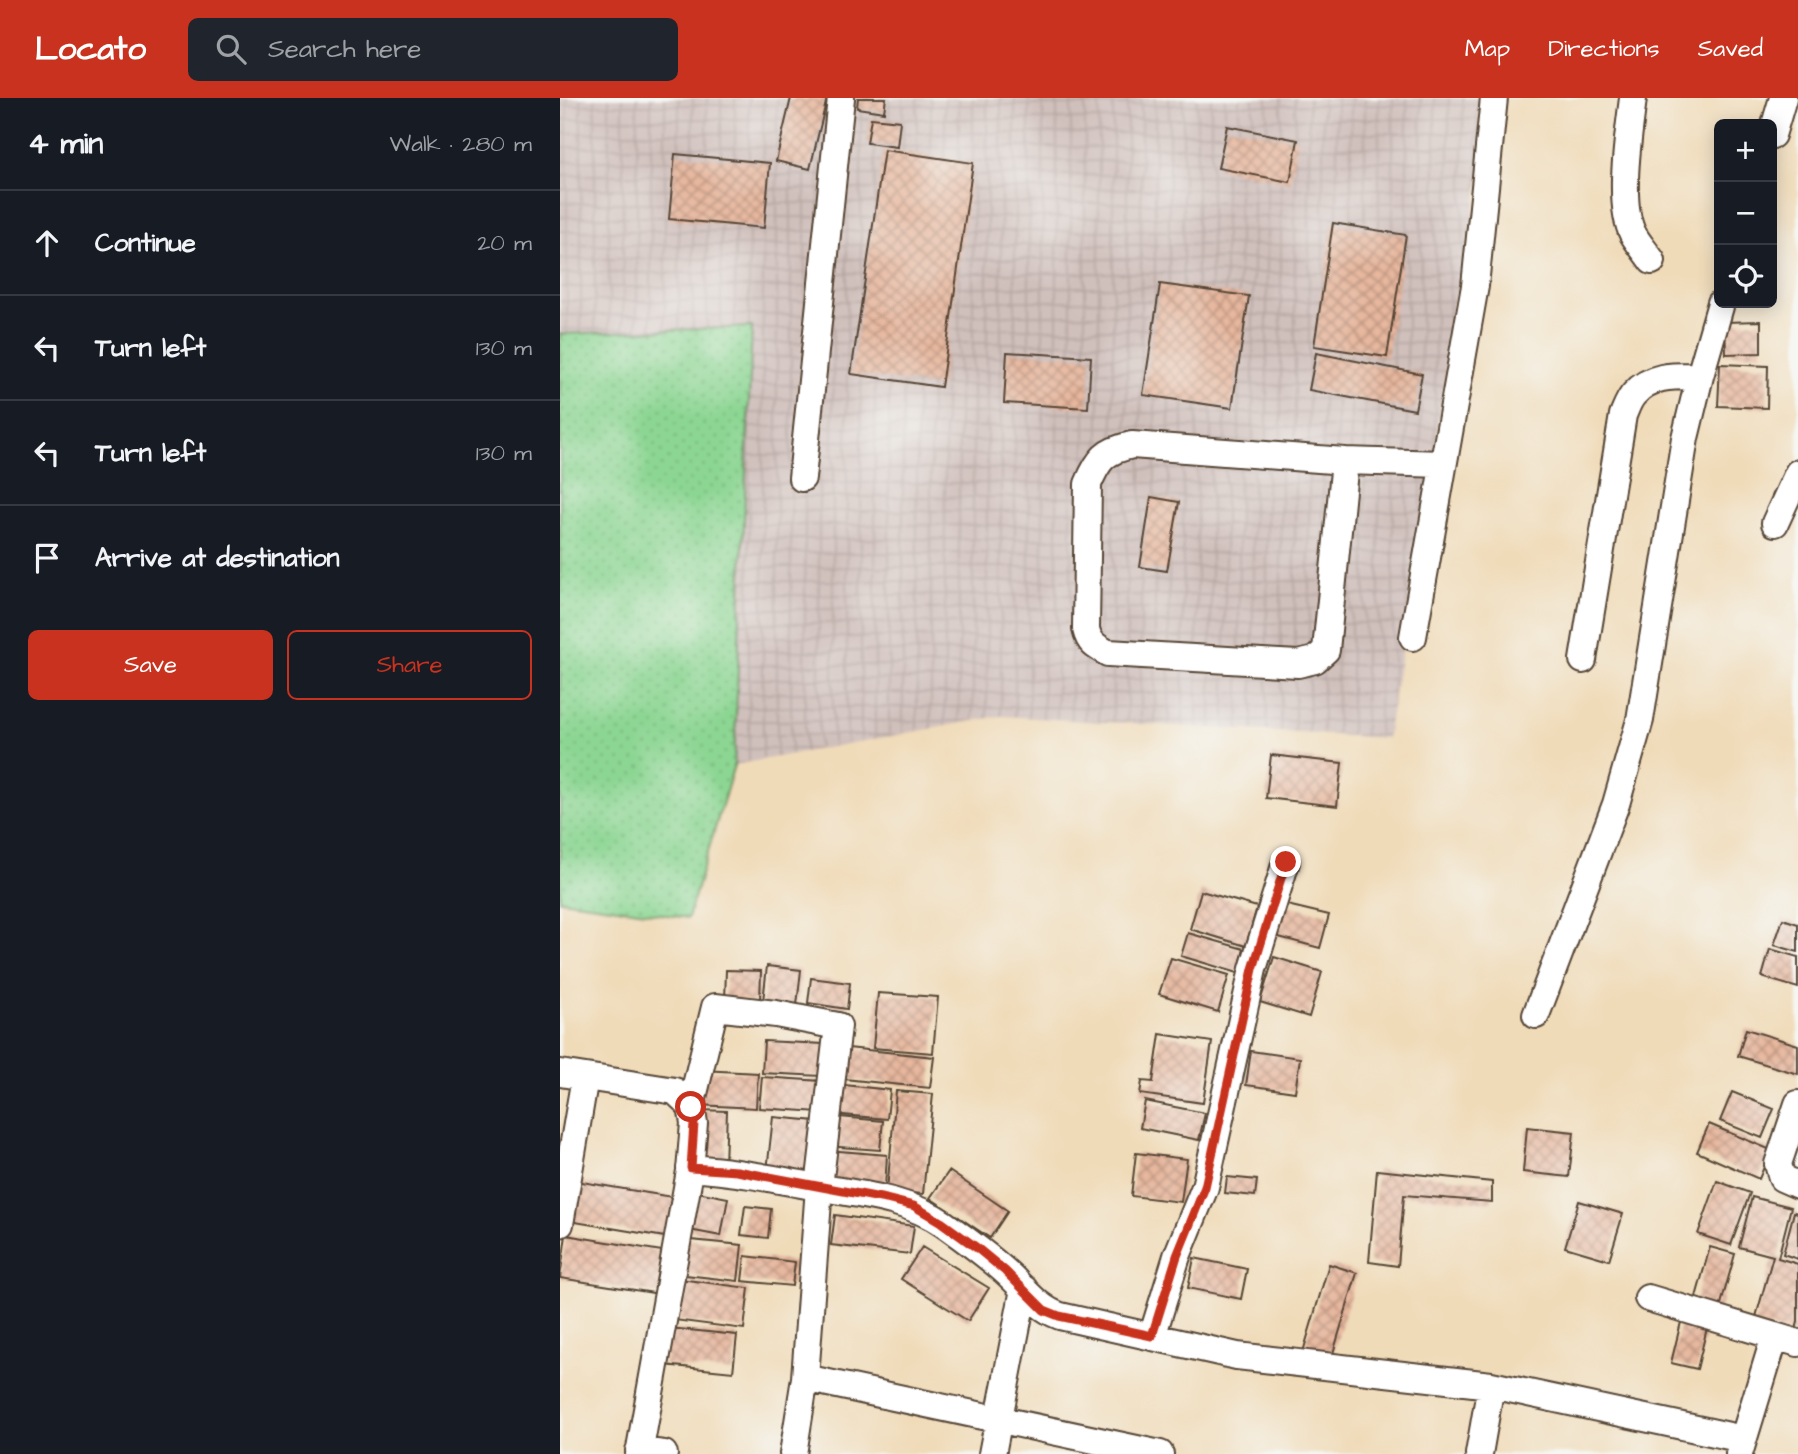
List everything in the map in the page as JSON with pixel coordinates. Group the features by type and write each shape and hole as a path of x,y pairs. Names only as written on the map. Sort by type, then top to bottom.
{"street":[{"path":"802,478 841,98"},
{"path":"1413,637 1475,286 1494,98"},
{"path":"1633,98 1628,141 1626,213 1633,233 1652,261"},
{"path":"1777,119 1783,98"},
{"path":"1536,1015 1616,804 1640,720 1685,438 1720,308"},
{"path":"1583,660 1623,415 1633,394 1653,381 1665,376 1700,376"},
{"path":"1345,461 1326,650 1315,660 1298,664 1108,653 1088,640 1088,484 1097,464 1112,450 1132,445 1345,461 1443,464"},
{"path":"1775,523 1798,473"},
{"path":"1152,1336 1177,1256 1205,1187 1253,969 1286,862"},
{"path":"647,1453 691,1168 694,1123 691,1107 715,1007 776,1014 838,1026 819,1187 805,1378 793,1454"},
{"path":"560,1224 573,1075 675,1091 691,1107"},
{"path":"1798,1104 1778,1164 1782,1178 1798,1185"},
{"path":"691,1168 737,1171 914,1206 977,1248 1044,1310 1059,1316 1237,1356 1491,1385 1741,1447 1786,1339 1648,1298"},
{"path":"992,1454 1024,1289"},
{"path":"805,1378 1160,1454"},
{"path":"1479,1454 1491,1385"}],"shaded area":[{"path":"560,98 1493,98 1387,738 1000,716 734,765 752,327 560,334"}],"green space":[{"path":"752,327 734,765 688,918 560,900 560,334"}],"building":[{"path":"791,98 827,98 810,169 776,161"},
{"path":"858,98 886,98 884,112 857,108"},
{"path":"871,118 900,121 897,147 867,143"},
{"path":"1227,126 1298,140 1290,182 1218,168"},
{"path":"884,150 973,163 941,387 851,374"},
{"path":"675,154 770,163 764,228 669,219"},
{"path":"1333,223 1406,235 1387,357 1314,346"},
{"path":"1160,284 1249,296 1232,408 1143,395"},
{"path":"1761,321 1761,353 1726,354 1725,322"},
{"path":"1007,352 1091,357 1088,408 1004,403"},
{"path":"1316,353 1422,374 1415,410 1309,390"},
{"path":"1720,364 1768,366 1767,408 1718,406"},
{"path":"1151,497 1179,502 1167,571 1140,567"},
{"path":"1271,755 1342,763 1337,806 1266,798"},
{"path":"1201,891 1257,907 1246,946 1190,929"},
{"path":"1283,904 1329,915 1320,948 1275,936"},
{"path":"1783,919 1798,924 1798,952 1774,945"},
{"path":"1188,933 1244,949 1238,973 1181,956"},
{"path":"1770,949 1798,957 1798,988 1762,977"},
{"path":"1274,957 1322,972 1309,1017 1260,1002"},
{"path":"1171,958 1229,975 1218,1012 1159,994"},
{"path":"767,966 801,970 796,1014 762,1010"},
{"path":"726,970 761,971 760,1002 725,1001"},
{"path":"811,978 850,983 847,1009 808,1003"},
{"path":"878,993 938,997 933,1053 873,1048"},
{"path":"1746,1029 1798,1045 1798,1074 1738,1056"},
{"path":"1160,1034 1212,1042 1203,1103 1140,1094 1142,1081 1153,1082"},
{"path":"764,1041 824,1044 822,1076 762,1073"},
{"path":"838,1047 934,1057 930,1088 835,1078"},
{"path":"1251,1051 1300,1058 1295,1092 1246,1085"},
{"path":"701,1070 758,1073 756,1108 698,1105"},
{"path":"762,1077 822,1081 820,1112 759,1108"},
{"path":"835,1084 890,1090 887,1119 832,1114"},
{"path":"896,1091 933,1094 923,1194 887,1191"},
{"path":"1732,1092 1774,1109 1762,1138 1720,1121"},
{"path":"1145,1101 1205,1113 1199,1140 1140,1128"},
{"path":"699,1110 727,1111 725,1164 697,1163"},
{"path":"829,1116 883,1121 880,1150 826,1146"},
{"path":"773,1117 816,1121 810,1176 767,1171"},
{"path":"1709,1124 1771,1150 1759,1179 1697,1152"},
{"path":"1527,1127 1574,1132 1569,1177 1523,1172"},
{"path":"827,1150 887,1155 885,1187 825,1182"},
{"path":"1136,1153 1187,1159 1181,1202 1131,1196"},
{"path":"1377,1170 1492,1182 1492,1202 1404,1195 1398,1266 1369,1262"},
{"path":"949,1171 1008,1211 990,1238 930,1198"},
{"path":"1227,1177 1257,1180 1255,1196 1225,1193"},
{"path":"576,1181 678,1198 671,1238 569,1221"},
{"path":"1717,1181 1750,1193 1731,1245 1698,1234"},
{"path":"692,1191 728,1198 721,1236 684,1229"},
{"path":"1752,1197 1791,1207 1778,1258 1798,1264 1798,1322 1795,1334 1754,1324 1773,1256 1739,1247"},
{"path":"1579,1201 1623,1214 1609,1260 1565,1247"},
{"path":"745,1206 771,1209 768,1238 741,1235"},
{"path":"1794,1212 1798,1213 1798,1259 1783,1254"},
{"path":"835,1215 914,1226 910,1254 831,1245"},
{"path":"566,1235 668,1252 660,1294 560,1278"},
{"path":"680,1239 742,1245 738,1281 677,1274"},
{"path":"922,1247 989,1288 968,1321 901,1279"},
{"path":"1710,1247 1735,1254 1718,1315 1693,1308"},
{"path":"745,1256 795,1262 792,1286 742,1281"},
{"path":"1194,1258 1247,1269 1241,1299 1188,1288"},
{"path":"1329,1264 1357,1273 1331,1360 1303,1352"},
{"path":"679,1279 749,1288 744,1329 674,1320"},
{"path":"1681,1322 1707,1328 1697,1369 1671,1363"},
{"path":"669,1328 737,1335 733,1372 664,1365"}],"route":[{"path":"691,1107 694,1123 691,1168 737,1171 914,1206 977,1248 1005,1271 1044,1310 1059,1316 1152,1336 1177,1256 1205,1187 1253,969 1286,862"}]}
